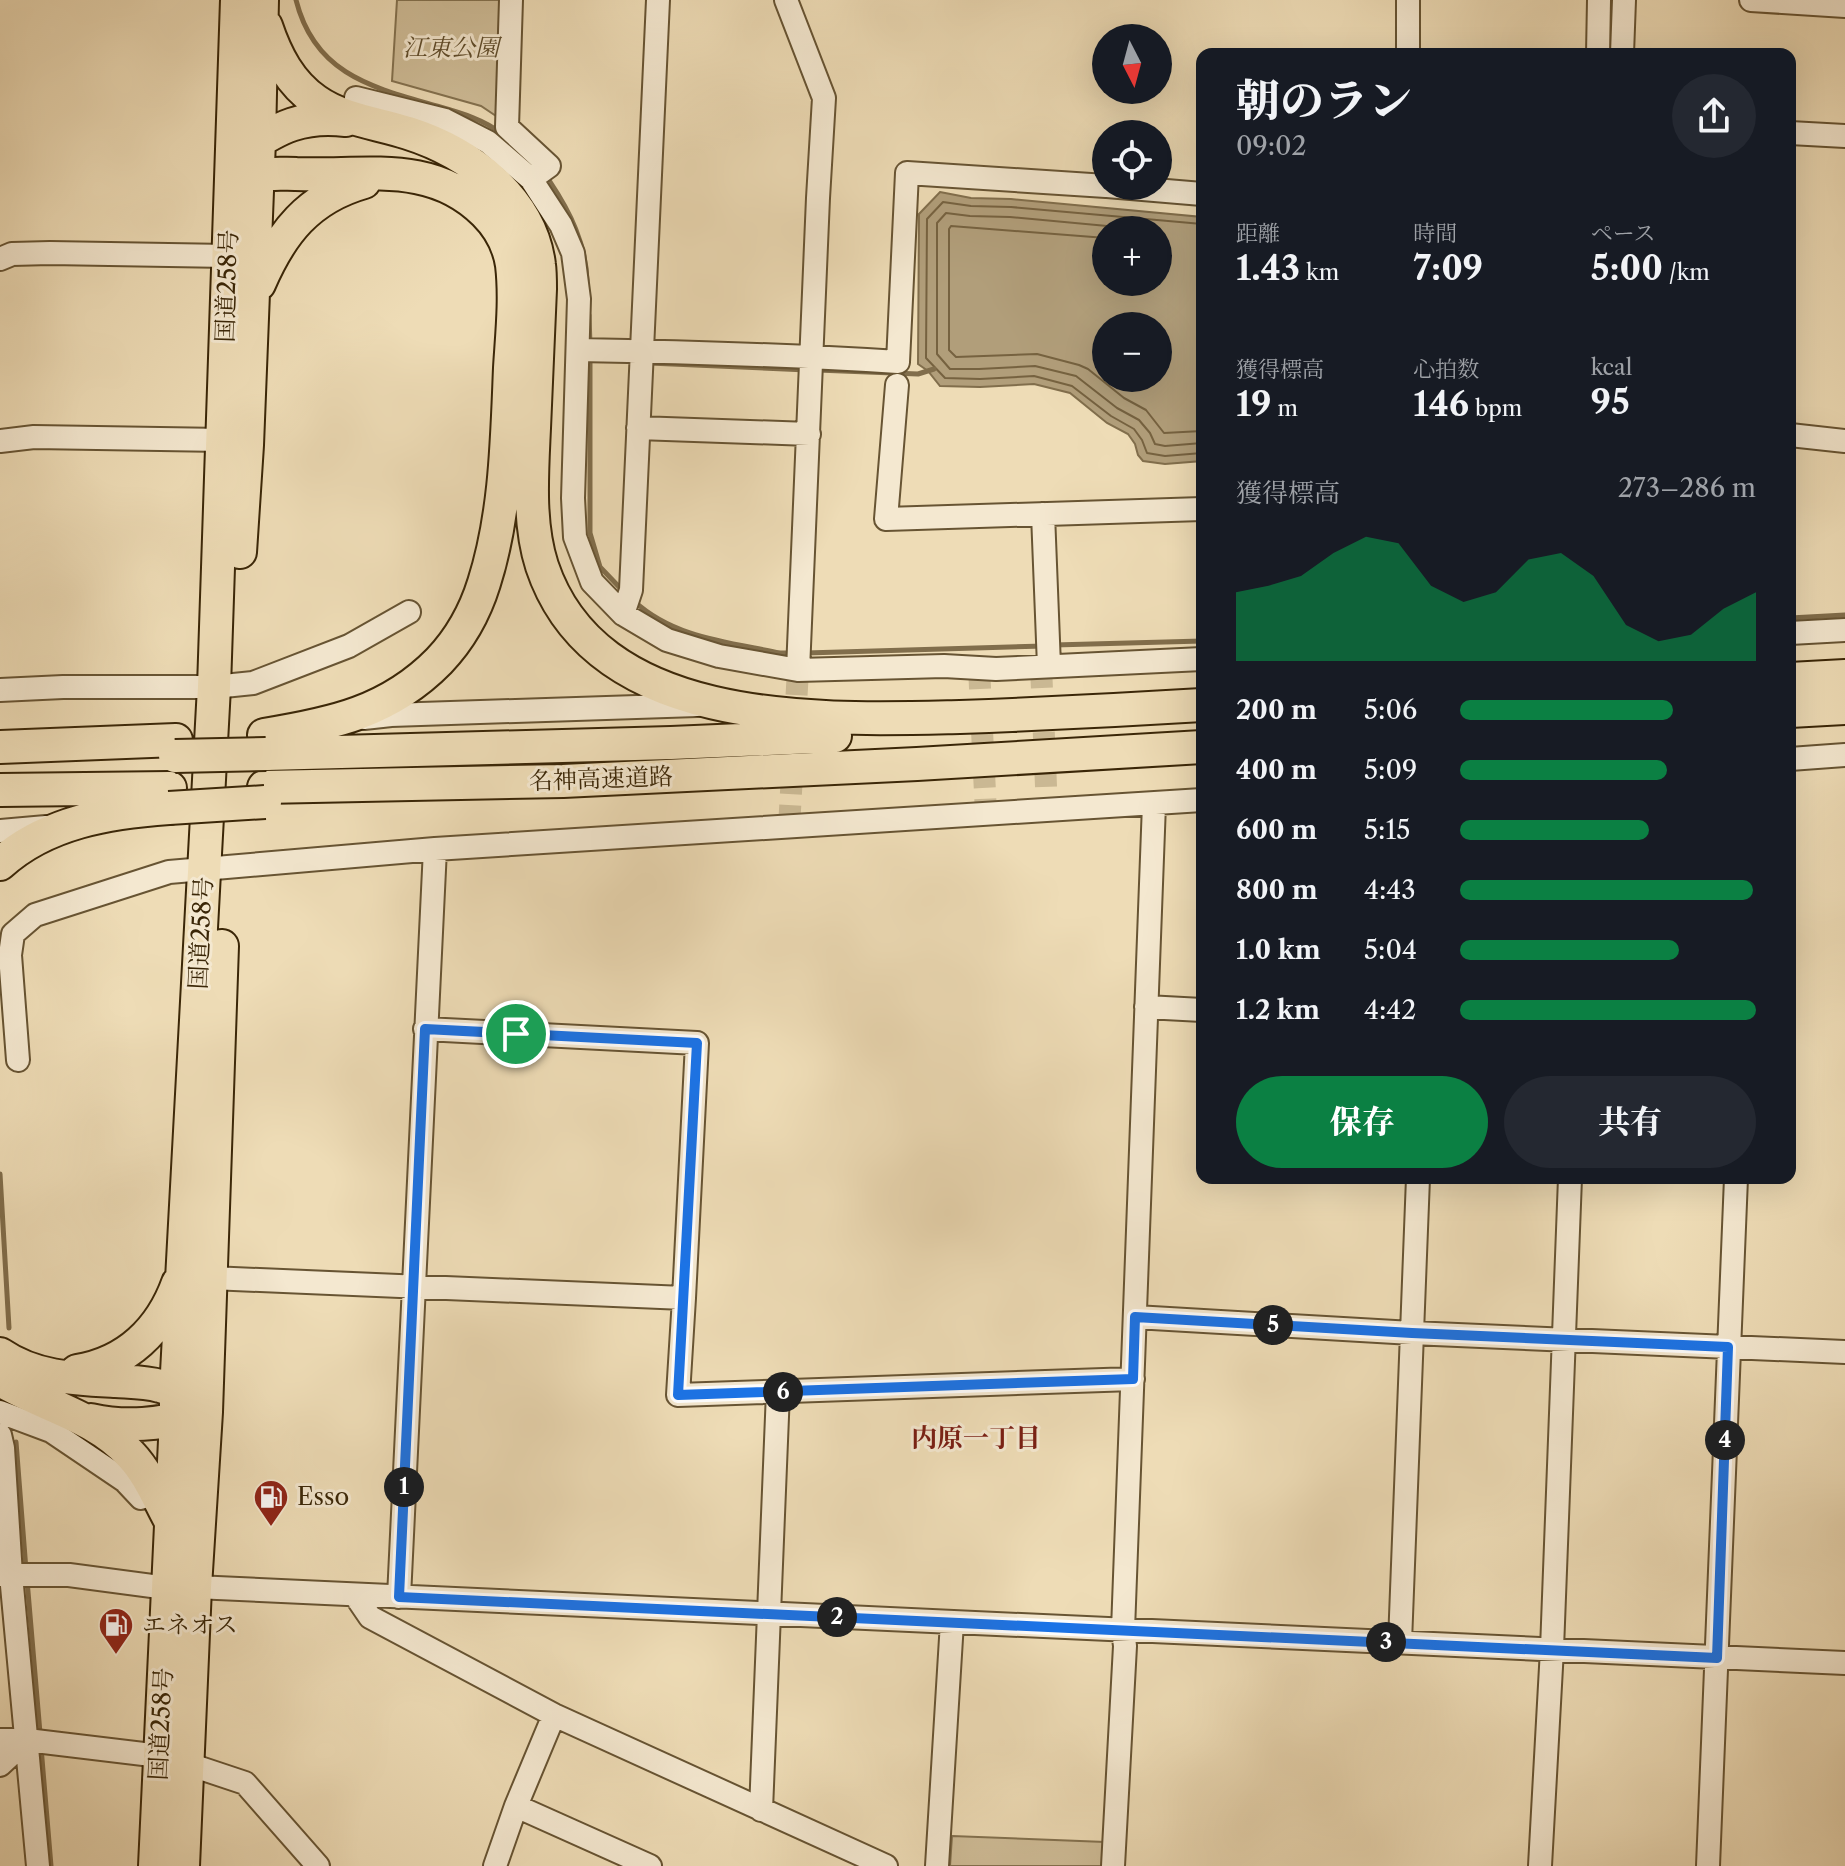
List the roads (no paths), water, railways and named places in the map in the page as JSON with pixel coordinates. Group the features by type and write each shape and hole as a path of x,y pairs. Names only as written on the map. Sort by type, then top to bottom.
{"highway":[{"path":"254,4 277,54 303,91 339,113 360,110 463,157 506,194 522,216 533,239 539,264 533,462 535,536 551,590 586,639 607,657 661,686 694,698 733,707 810,717 1025,715 1196,705"},
{"name":"国道258号","path":"181,1588 171,1523 186,1407 197,1274 223,686 223,440 228,256 245,166 259,140 254,4"},
{"name":"国道258号","path":"223,686 247,445 251,317 245,166 254,4"},
{"path":"259,140 282,127 314,119 337,119 360,110"},
{"path":"0,758 265,744 368,710 394,697 439,660 473,614 495,546 505,464 512,264 497,226 465,196 428,178 381,173 325,175 245,166"},
{"path":"251,317 268,263 295,222 331,194 375,179 407,175"},
{"path":"1796,679 1845,676"},
{"path":"1796,711 1845,708"},
{"name":"名神高速道路","path":"265,744 671,743 1196,715"},
{"path":"0,747 176,748"},
{"name":"名神高速道路","path":"0,790 170,798 265,795 1196,747"},
{"path":"0,864 30,842 53,831 170,798"},
{"path":"46,1374 94,1368 131,1350 158,1322 172,1298 197,1274"},
{"path":"0,1354 27,1369 68,1379 157,1385 186,1407"},
{"path":"0,1380 83,1419 118,1442 133,1457 171,1523"},
{"path":"83,1419 131,1426 186,1407"},
{"name":"国道258号","path":"183,1866 174,1760 186,1407"},
{"name":"国道258号","path":"155,1866 174,1760"}],"street":[{"path":"511,0 507,127 549,166 531,179"},
{"path":"627,602 658,0"},
{"path":"786,0 824,98 799,659"},
{"path":"1408,0 1408,48"},
{"path":"1598,48 1599,0"},
{"path":"1622,48 1624,0"},
{"path":"1751,0 1845,6"},
{"path":"360,110 445,120 488,142 531,179 561,225 573,253 586,350 573,498 575,537 592,582 627,602 667,640 719,656 996,669 1049,652 1196,659"},
{"path":"1796,133 1845,136"},
{"path":"586,350 641,359 812,366 898,362 907,173 1092,185"},
{"path":"1172,192 1196,194"},
{"path":"0,259 12,254 50,253 228,256"},
{"path":"897,385 886,519 1196,509"},
{"path":"638,428 809,434"},
{"path":"1796,436 1845,441"},
{"path":"0,441 34,437 223,440"},
{"path":"1043,514 1049,652"},
{"path":"0,690 253,683 349,646 409,612"},
{"path":"1796,633 1845,630"},
{"path":"335,722 391,715 686,705 733,707"},
{"path":"1796,759 1845,755"},
{"path":"18,1060 10,955 13,934 35,915 169,872 435,849 1196,800"},
{"path":"1113,1866 1125,1646 1123,1630 1154,804"},
{"path":"0,831 75,823"},
{"path":"399,1597 435,849"},
{"path":"1146,1007 1196,1010"},
{"path":"425,1029 697,1043 678,1395 1133,1379"},
{"path":"1400,1642 1418,1184"},
{"path":"1540,1866 1552,1649 1570,1184"},
{"path":"1708,1866 1736,1184"},
{"path":"197,1274 684,1298"},
{"path":"1135,1317 1845,1352"},
{"path":"761,1810 778,1392"},
{"path":"0,1412 51,1431 125,1481 141,1498"},
{"path":"0,1435 36,1741 38,1866"},
{"path":"16,1575 69,1575 181,1588 1845,1663"},
{"path":"355,1595 370,1617 554,1715 886,1866"},
{"path":"937,1866 952,1622"},
{"path":"495,1866 554,1715"},
{"path":"0,1740 36,1741 174,1760 245,1783 318,1866"},
{"path":"0,1765 36,1741"},
{"path":"516,1806 650,1866"}],"water":[{"path":"940,192 971,198 1196,216 1196,461 1165,464 1143,461 1128,434 1107,423 1070,393 1034,384 940,386 918,364 919,214"}],"waterway":[{"path":"296,0 305,26 317,46 351,75 393,93 472,118 502,134"},
{"path":"550,182 576,229 584,254 587,281"},
{"path":"589,315 590,345"},
{"path":"595,360 590,360 590,533 600,567 623,591"},
{"path":"649,363 807,370"},
{"path":"817,370 918,374 934,369"},
{"path":"634,601 666,623 702,637 792,653"},
{"path":"1796,618 1845,615"},
{"path":"1054,645 1196,641"},
{"path":"806,653 1044,646"},
{"path":"0,1174 9,1328"},
{"path":"16,1442 26,1570"},
{"path":"27,1580 40,1733"},
{"path":"41,1747 51,1866"}],"tunnel":[{"path":"1041,666 1047,810"},
{"path":"979,667 986,814"},
{"path":"789,827 798,670"}],"place":[{"name":"Esso","path":"271,1528"},
{"name":"エネオス","path":"116,1656"}],"district":[{"name":"内原一丁目","path":"976,1438"}],"park label":[{"name":"江東公園","path":"451,48"}]}
